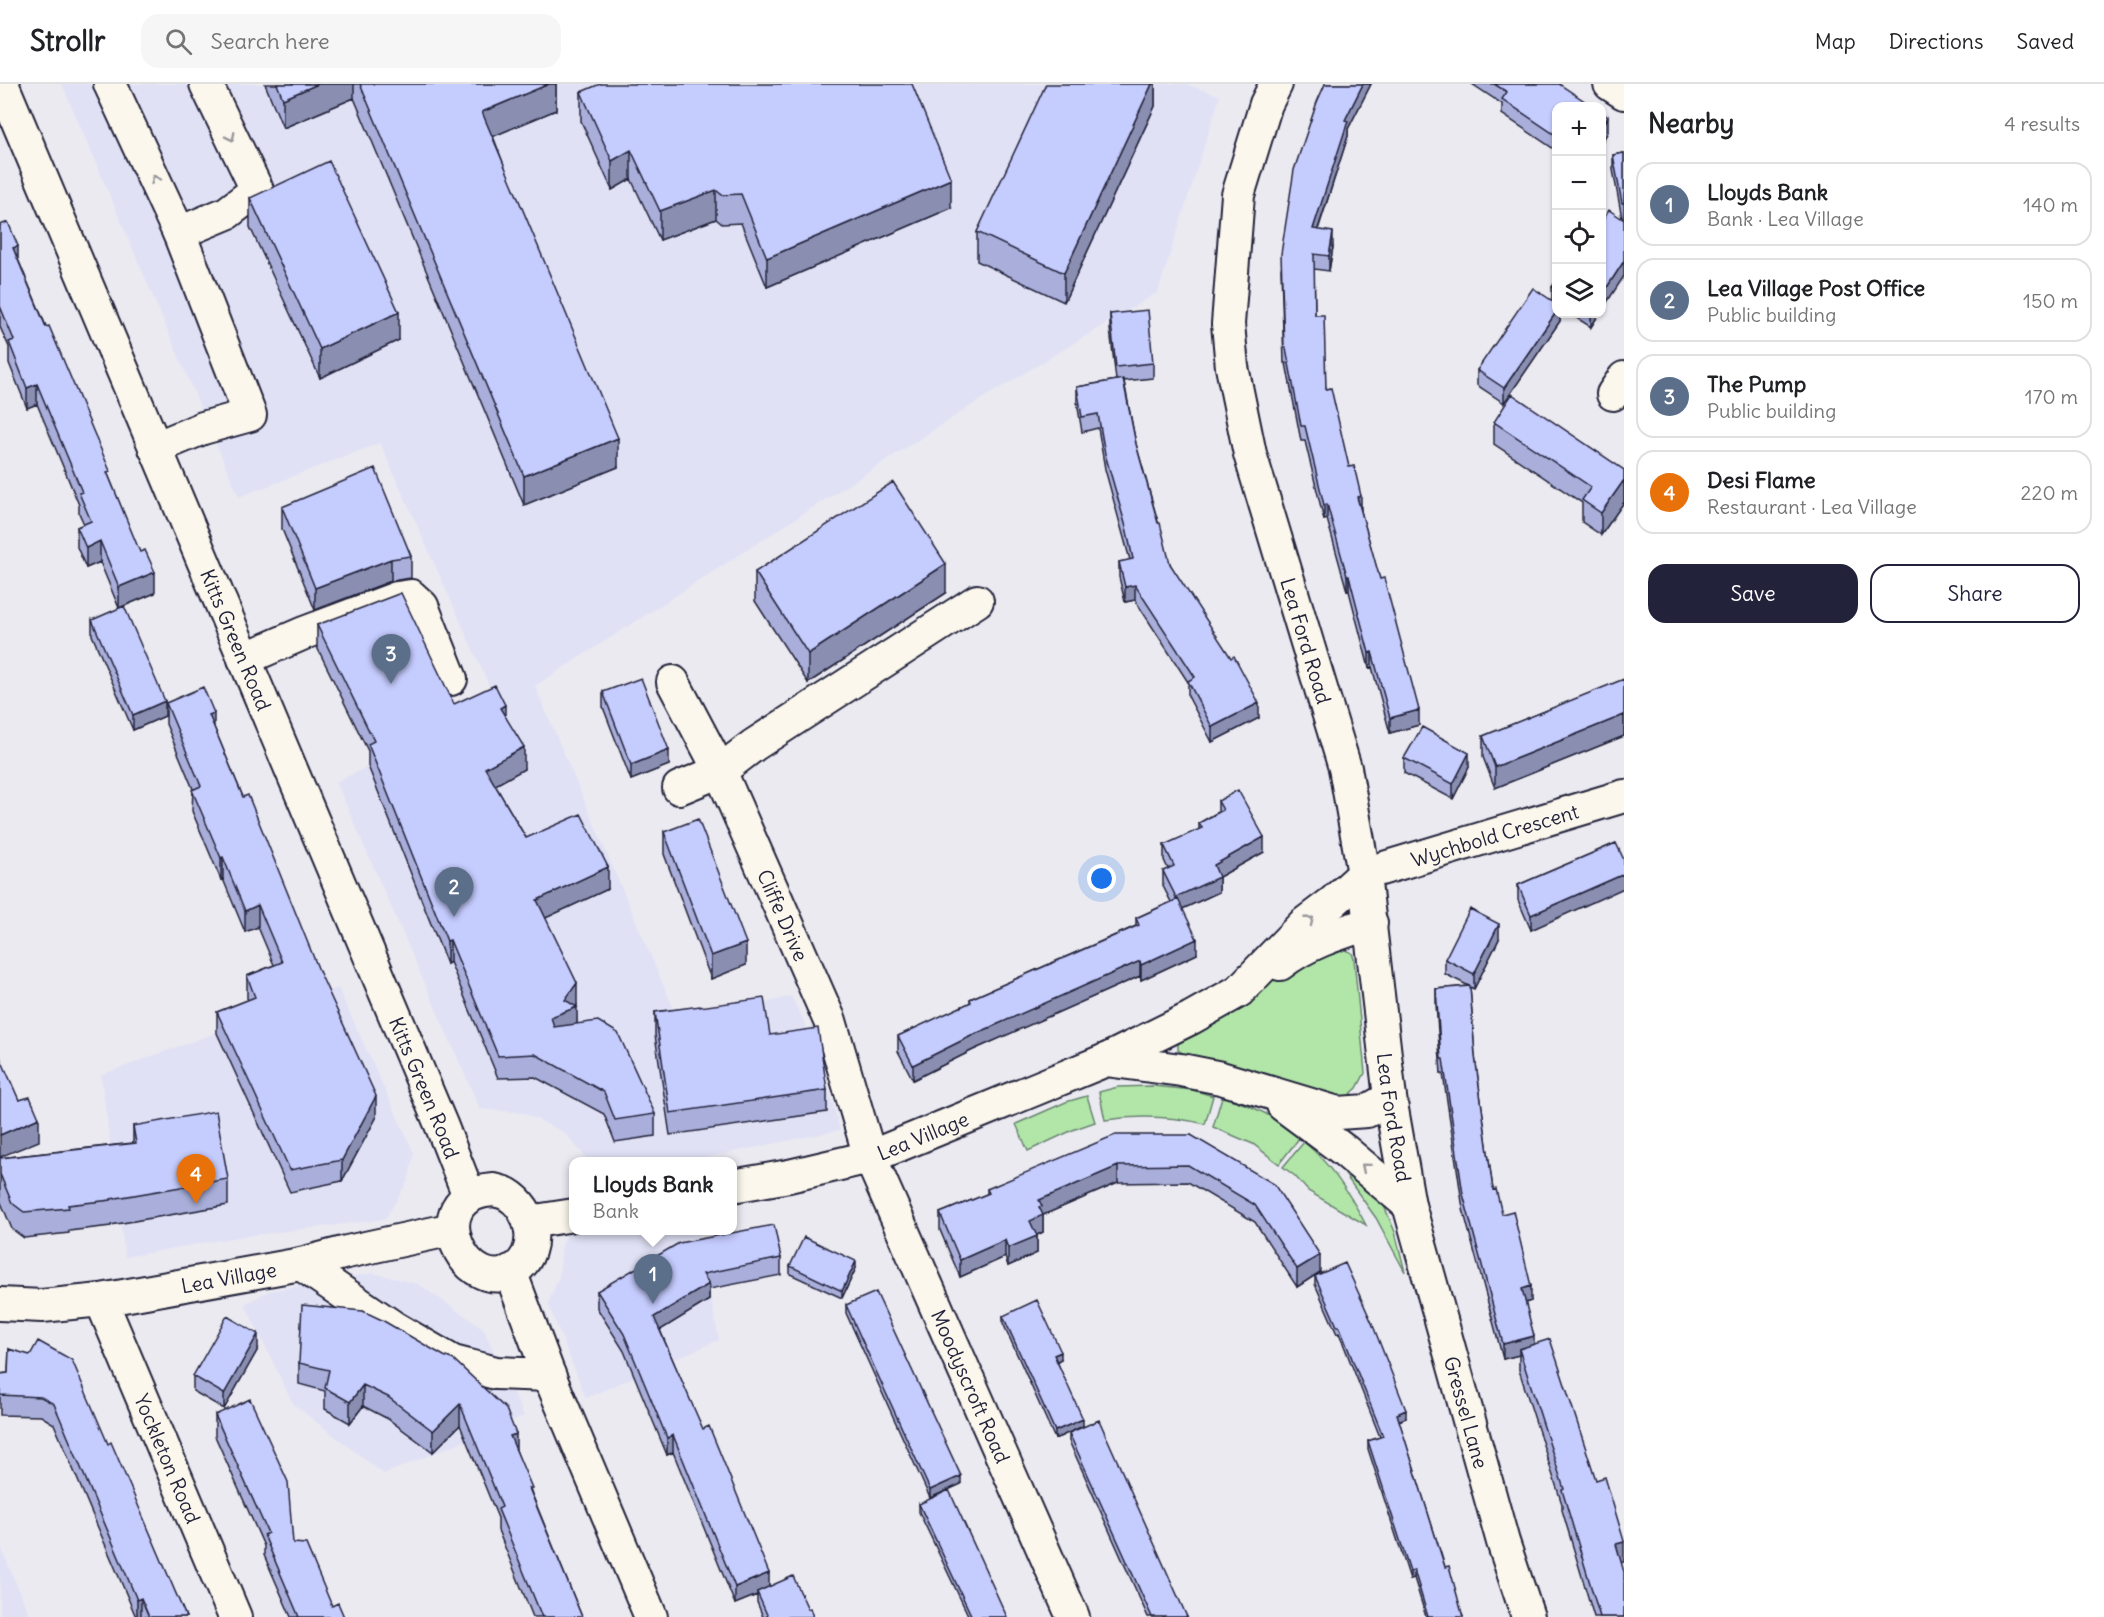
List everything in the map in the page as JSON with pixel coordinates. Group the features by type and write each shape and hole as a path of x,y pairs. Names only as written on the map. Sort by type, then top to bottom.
{"street":[{"name":"Kitts Green Road","path":"2,84 433,1105 469,1196"},
{"path":"110,84 179,232 250,415 203,428 155,448"},
{"path":"179,232 227,213 257,190 206,84"},
{"name":"Lea Ford Road","path":"1276,84 1266,104 1238,195 1228,324 1232,367 1250,454 1345,768 1364,874 1390,1098 1409,1205"},
{"path":"1610,84 1624,93"},
{"path":"244,658 397,598 411,597 422,606 451,679"},
{"path":"680,788 720,771 754,745 977,601"},
{"name":"Cliffe Drive","path":"673,682 720,771 830,1021 870,1157"},
{"name":"Wychbold Crescent","path":"1364,874 1624,795"},
{"name":"Lea Village","path":"737,1185 789,1176 870,1157 1106,1060 1191,1018 1239,991 1304,924 1334,902 1364,874"},
{"path":"1239,991 1260,980 1290,956 1328,938 1371,923"},
{"name":"Lea Village","path":"1106,1060 1181,1070 1260,1089 1302,1104 1338,1113 1367,1111 1390,1098"},
{"name":"Lea Village","path":"1260,1089 1345,1151 1409,1205"},
{"name":"Moodyscroft Road","path":"870,1157 1073,1617"},
{"path":"494,1190 507,1194 520,1206 529,1222 532,1239 531,1250 517,1268 496,1275 479,1272 462,1254 453,1229 454,1217 457,1207 469,1196 482,1191 494,1190"},
{"name":"Gressel Lane","path":"1409,1205 1503,1542 1528,1617"},
{"path":"529,1222 569,1216"},
{"name":"Lea Village","path":"0,1304 42,1306 101,1300 301,1264 453,1229"},
{"path":"301,1264 393,1327 453,1362 496,1373 549,1375"},
{"path":"510,1272 549,1375 651,1617"},
{"name":"Yockleton Road","path":"101,1300 235,1617"}],"shaded area":[{"path":"62,84 1186,84 1220,96 1158,292 985,397 535,686 681,1026 791,996 818,1050 840,1130 708,1157 586,1157 565,1133 524,1113 480,1109 336,782 497,703 380,443 239,497"},
{"path":"338,988 414,1153 408,1181 385,1219 231,1238 125,1257 101,1075"},
{"path":"567,1235 699,1235 719,1340 586,1398 549,1306 559,1277 562,1245"},
{"path":"373,1273 418,1284 483,1328 524,1416 384,1474 293,1404 245,1304 269,1291"},
{"path":"0,1545 30,1617 0,1617"}],"green space":[{"path":"1343,948 1352,953 1354,959 1365,1073 1357,1088 1345,1099 1187,1056 1178,1050 1178,1042 1290,965"},
{"path":"1153,1086 1193,1090 1213,1096 1205,1124 1155,1117 1105,1120 1099,1092 1118,1087"},
{"path":"1087,1096 1095,1122 1028,1151 1016,1124 1066,1102"},
{"path":"1222,1097 1264,1112 1300,1137 1279,1164 1253,1144 1213,1127"},
{"path":"1304,1142 1339,1180 1366,1225 1308,1191 1295,1176 1283,1167"},
{"path":"1346,1162 1382,1201 1395,1232 1405,1272 1376,1218 1341,1169"}],"building":[{"path":"277,84 318,84 283,99"},
{"path":"360,84 549,84 482,112 618,438 524,476"},
{"path":"600,84 912,84 951,179 767,258 741,194 722,195 716,190 660,211 631,150 612,161 581,92"},
{"path":"1046,84 1152,84 1064,273 977,232"},
{"path":"1325,84 1363,84 1345,120 1348,121 1313,229 1333,232 1329,256 1314,254 1315,315 1324,315 1326,389 1331,388 1349,467 1354,466 1361,496 1357,497 1380,579 1384,578 1419,710 1390,718 1327,504 1324,505 1305,426 1301,426 1286,348 1284,348 1281,254 1294,170"},
{"path":"1494,84 1559,84 1586,102 1552,102 1552,133 1502,99 1507,92"},
{"path":"1624,153 1624,203 1622,203 1613,155"},
{"path":"329,161 399,312 320,349 250,198"},
{"path":"1609,210 1624,220 1624,261 1606,289 1606,264 1606,215"},
{"path":"8,222 18,246 13,248 46,327 49,326 110,471 107,472 140,552 145,550 155,572 119,587 100,541 86,548 77,527 91,521 79,493 82,492 37,384 27,388 9,342 14,340 0,306 0,225"},
{"path":"1533,288 1552,301 1552,318 1504,388 1477,370"},
{"path":"1148,310 1153,363 1116,367 1110,314"},
{"path":"1123,379 1136,444 1170,564 1231,658 1234,656 1259,703 1212,727 1188,681 1195,677 1135,585 1125,587 1119,562 1133,559 1126,527 1105,454 1098,414 1082,417 1077,387"},
{"path":"1512,394 1624,470 1624,480 1601,513 1582,500 1591,487 1494,422"},
{"path":"375,468 411,556 391,559 315,588 282,507"},
{"path":"893,482 946,564 808,654 755,572"},
{"path":"401,593 454,704 495,685 505,705 500,708 524,747 485,768 526,838 581,814 608,867 537,900 577,983 565,1000 577,1007 551,1017 554,1027 598,1021 618,1033 655,1114 615,1120 604,1092 535,1054 498,1056 450,940 447,941 368,744 374,741 317,625"},
{"path":"124,606 165,701 133,715 92,620"},
{"path":"641,678 669,750 631,765 603,692"},
{"path":"1624,679 1624,715 1495,767 1483,736"},
{"path":"203,687 214,713 209,715 243,797 248,795 320,973 376,1096 342,1160 290,1170 217,1012 255,997 247,976 282,962 258,905 245,911 223,857 221,858 192,790 201,786 166,703"},
{"path":"1422,727 1469,753 1453,784 1404,758"},
{"path":"1238,790 1264,837 1214,865 1219,877 1176,897 1163,871 1174,866 1164,845 1202,828 1199,823 1223,810 1218,801"},
{"path":"698,819 746,943 711,956 664,832"},
{"path":"1616,843 1624,860 1624,874 1531,915 1518,885"},
{"path":"1178,899 1197,939 1141,965 1140,961 973,1035 913,1065 898,1036 971,1002 970,999 1139,925 1136,918"},
{"path":"1470,909 1499,924 1474,974 1445,959"},
{"path":"1470,986 1475,1056 1493,1190 1496,1189 1502,1214 1513,1211 1531,1286 1522,1289 1534,1336 1503,1344 1463,1194 1443,1059 1441,1059 1436,989"},
{"path":"764,998 770,1035 818,1028 827,1090 670,1113 655,1012"},
{"path":"0,1057 19,1100 30,1097 39,1118 0,1135"},
{"path":"216,1111 228,1179 111,1200 68,1205 69,1208 24,1212 12,1203 0,1174 0,1158 136,1143 133,1126"},
{"path":"1115,1135 1191,1135 1274,1184 1320,1255 1297,1269 1255,1205 1188,1165 1118,1166 1039,1200 1042,1206 1039,1207 1043,1215 1030,1221 1037,1236 1008,1248 1005,1240 960,1260 940,1213 989,1193 987,1189"},
{"path":"774,1225 781,1258 703,1274 709,1284 654,1317 703,1429 709,1426 769,1573 735,1587 673,1435 667,1438 624,1334 597,1291 679,1243 721,1235 737,1235 737,1232"},
{"path":"804,1237 856,1261 842,1291 790,1266"},
{"path":"1345,1263 1372,1323 1406,1410 1397,1414 1445,1567 1449,1566 1463,1617 1428,1617 1414,1570 1410,1571 1368,1441 1383,1436 1339,1326 1337,1326 1315,1276"},
{"path":"876,1292 961,1476 930,1490 846,1305"},
{"path":"1037,1300 1061,1352 1054,1355 1083,1419 1055,1431 1003,1316"},
{"path":"302,1305 363,1311 382,1320 454,1360 506,1409 516,1434 510,1436 532,1488 529,1488 582,1617 542,1617 498,1509 502,1507 460,1404 433,1431 388,1397 363,1385 350,1402 325,1388 329,1370 299,1363"},
{"path":"227,1316 258,1334 224,1394 193,1376"},
{"path":"1550,1339 1596,1480 1605,1477 1624,1541 1616,1544 1624,1572 1624,1617 1600,1617 1562,1490 1564,1489 1519,1349"},
{"path":"38,1341 72,1360 108,1444 111,1442 186,1617 149,1617 141,1598 137,1600 54,1404 41,1397 0,1395 0,1374 8,1373 9,1349 30,1355"},
{"path":"250,1399 288,1482 293,1543 306,1544 332,1606 338,1603 344,1617 299,1617 264,1535 268,1533 215,1415"},
{"path":"1099,1420 1187,1617 1152,1617 1069,1433"},
{"path":"949,1490 1007,1617 972,1617 919,1504"},
{"path":"793,1576 813,1617 768,1617 757,1592"}],"place":[{"name":"The Pump","path":"391,684"},
{"name":"Lea Village Post Office","path":"454,917"},
{"name":"Desi Flame","path":"196,1204"},
{"name":"Lloyds Bank","path":"653,1304"}]}
